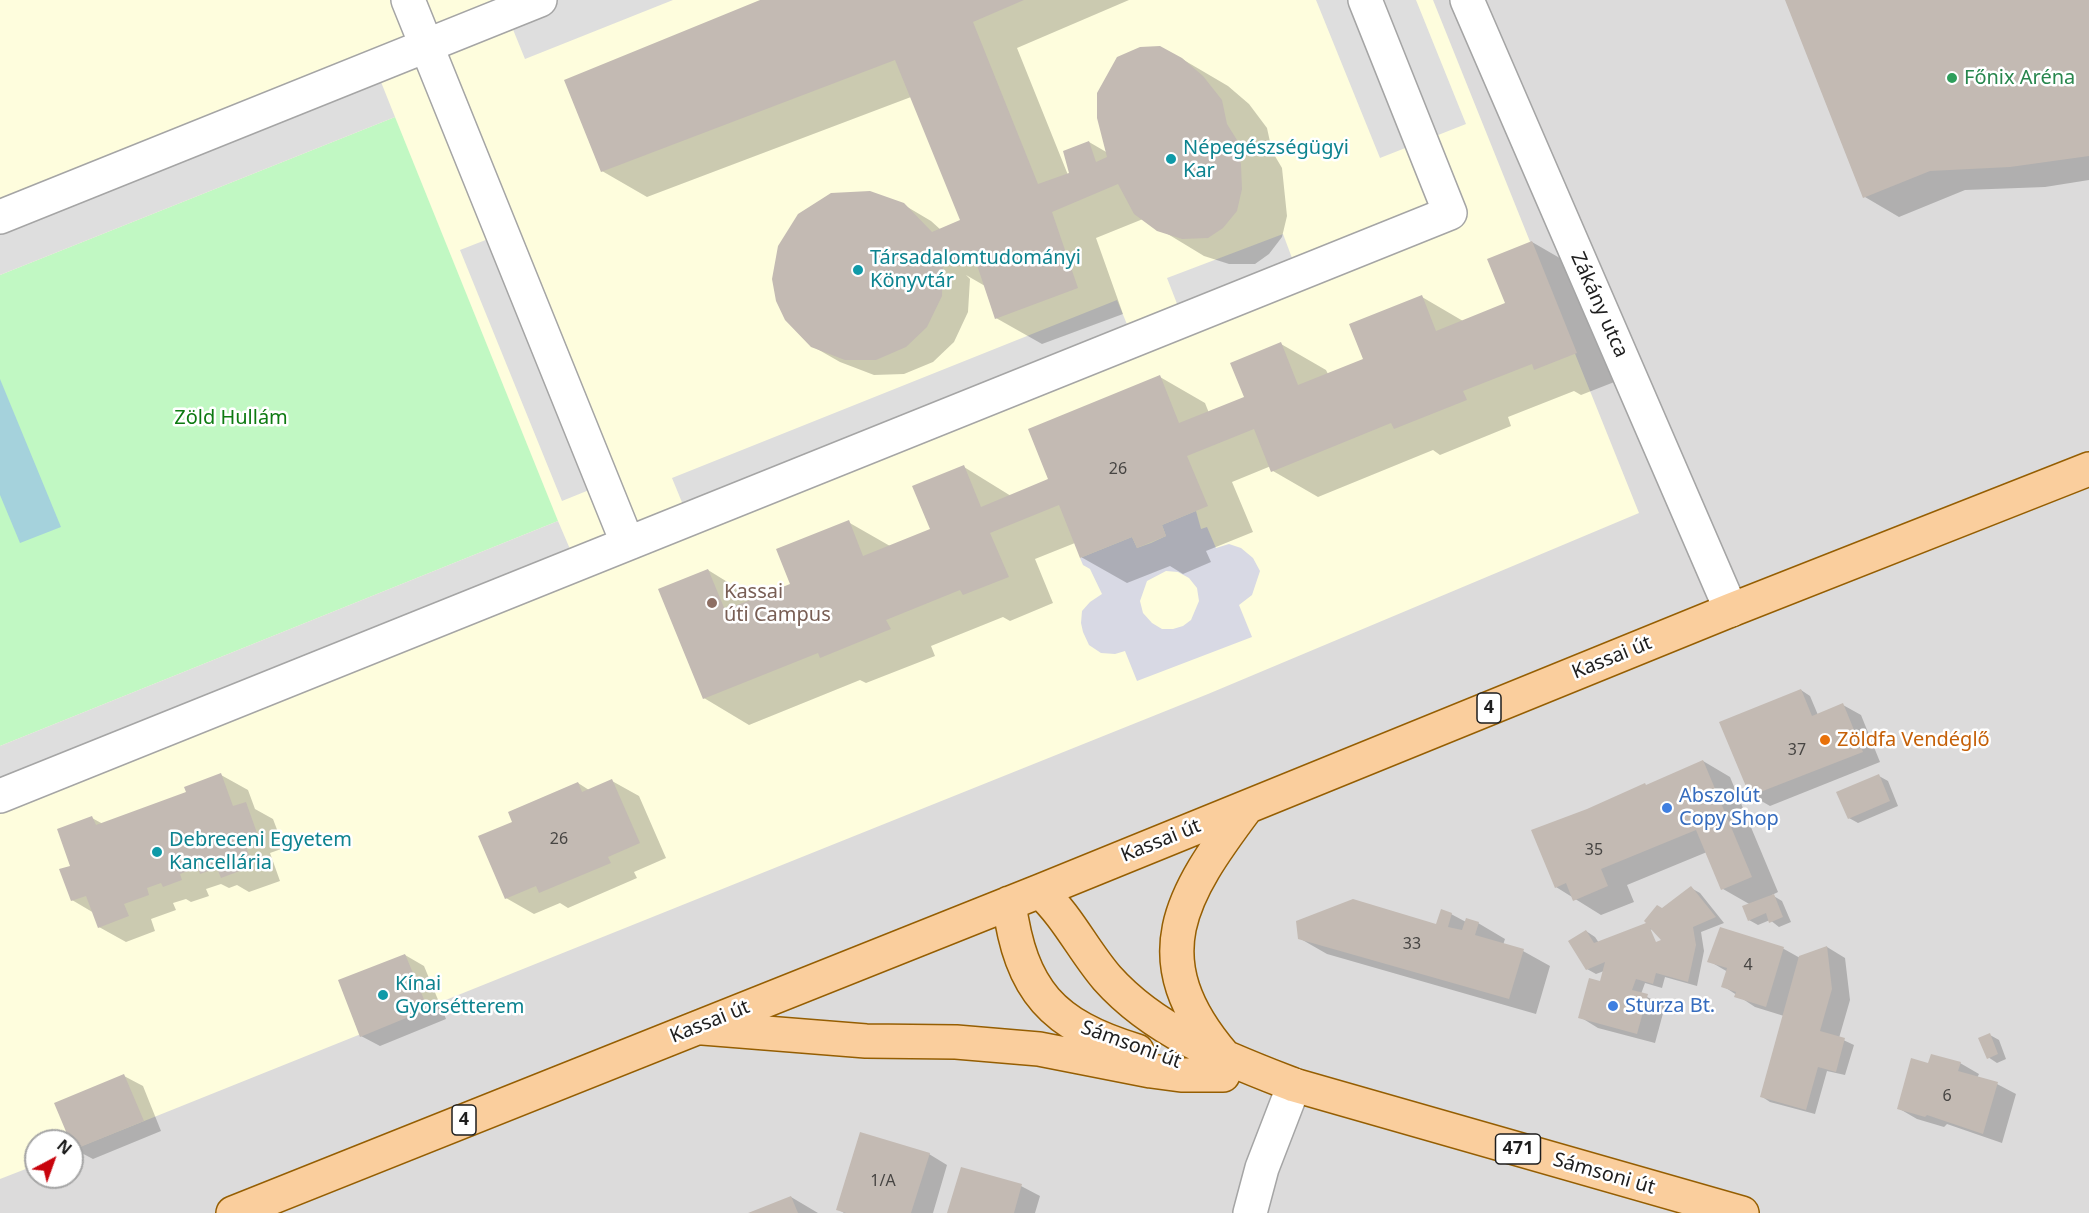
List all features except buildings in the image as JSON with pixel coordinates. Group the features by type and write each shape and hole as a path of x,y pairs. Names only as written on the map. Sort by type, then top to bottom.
{"main road":[{"name":"Kassai út","path":"233,1213 1040,891 1731,610 2089,469"},
{"path":"696,1028 866,1041 956,1042 1039,1049 1161,1073 1225,1067 1183,987 1177,936 1181,912 1192,887 1218,846 1247,807"},
{"name":"Sámsoni út","path":"1040,891 1057,907 1095,962 1125,995 1169,1029 1225,1067"},
{"name":"Sámsoni út","path":"1009,903 1020,954 1035,988 1056,1014 1086,1032 1130,1049 1225,1067 1293,1085 1742,1213"}],"street":[{"path":"408,0 627,542"},
{"path":"0,217 540,0"},
{"path":"0,796 1450,213 1365,0"},
{"name":"Zákány utca","path":"1467,0 1731,610"},
{"path":"1250,1213 1262,1168 1293,1085"}],"shaded area":[{"path":"0,0 2089,0 2089,1213 0,1213"},
{"name":"Kassai úti Campus","path":"0,0 1433,0 1639,513 1208,694 84,1145 84,1129 24,1129 24,1170 0,1179"},
{"path":"501,0 673,0 525,59"},
{"path":"1316,0 1416,0 1466,124 1380,158"},
{"path":"375,67 395,117 0,275 0,217"},
{"path":"501,234 604,484 562,501 460,250"},
{"path":"1283,234 1298,274 1183,319 1167,278"},
{"path":"1117,300 1133,339 688,517 672,478"},
{"path":"1196,511 1201,529 1207,527 1216,548 1229,544 1241,548 1253,558 1260,571 1252,595 1239,605 1252,637 1137,681 1125,651 1115,654 1101,653 1089,645 1081,623 1082,611 1102,594 1090,569 1083,565 1080,558 1132,537 1137,548 1151,543 1166,536 1162,525","holes":["1166,571 1178,572 1189,578 1197,588 1199,601 1191,620 1183,626 1162,629 1152,623 1143,613 1140,601 1147,581"]},
{"path":"558,521 576,563 0,796 0,746"}],"green space":[{"name":"Zöld Hullám","path":"395,117 558,521 0,746 0,275"}],"water":[{"path":"0,379 61,527 20,543 0,495"}],"place":[{"name":"Főnix Aréna","path":"1952,78"},
{"name":"Népegészségügyi Kar","path":"1171,159"},
{"name":"Társadalomtudományi Könyvtár","path":"858,270"},
{"name":"Kassai úti Campus","path":"712,603"},
{"name":"Zöldfa Vendéglő","path":"1825,740"},
{"name":"Abszolút Copy Shop","path":"1667,808"},
{"name":"Debreceni Egyetem Kancellária","path":"157,852"},
{"name":"Kínai Gyorsétterem","path":"383,995"},
{"name":"Sturza Bt.","path":"1613,1006"}]}
